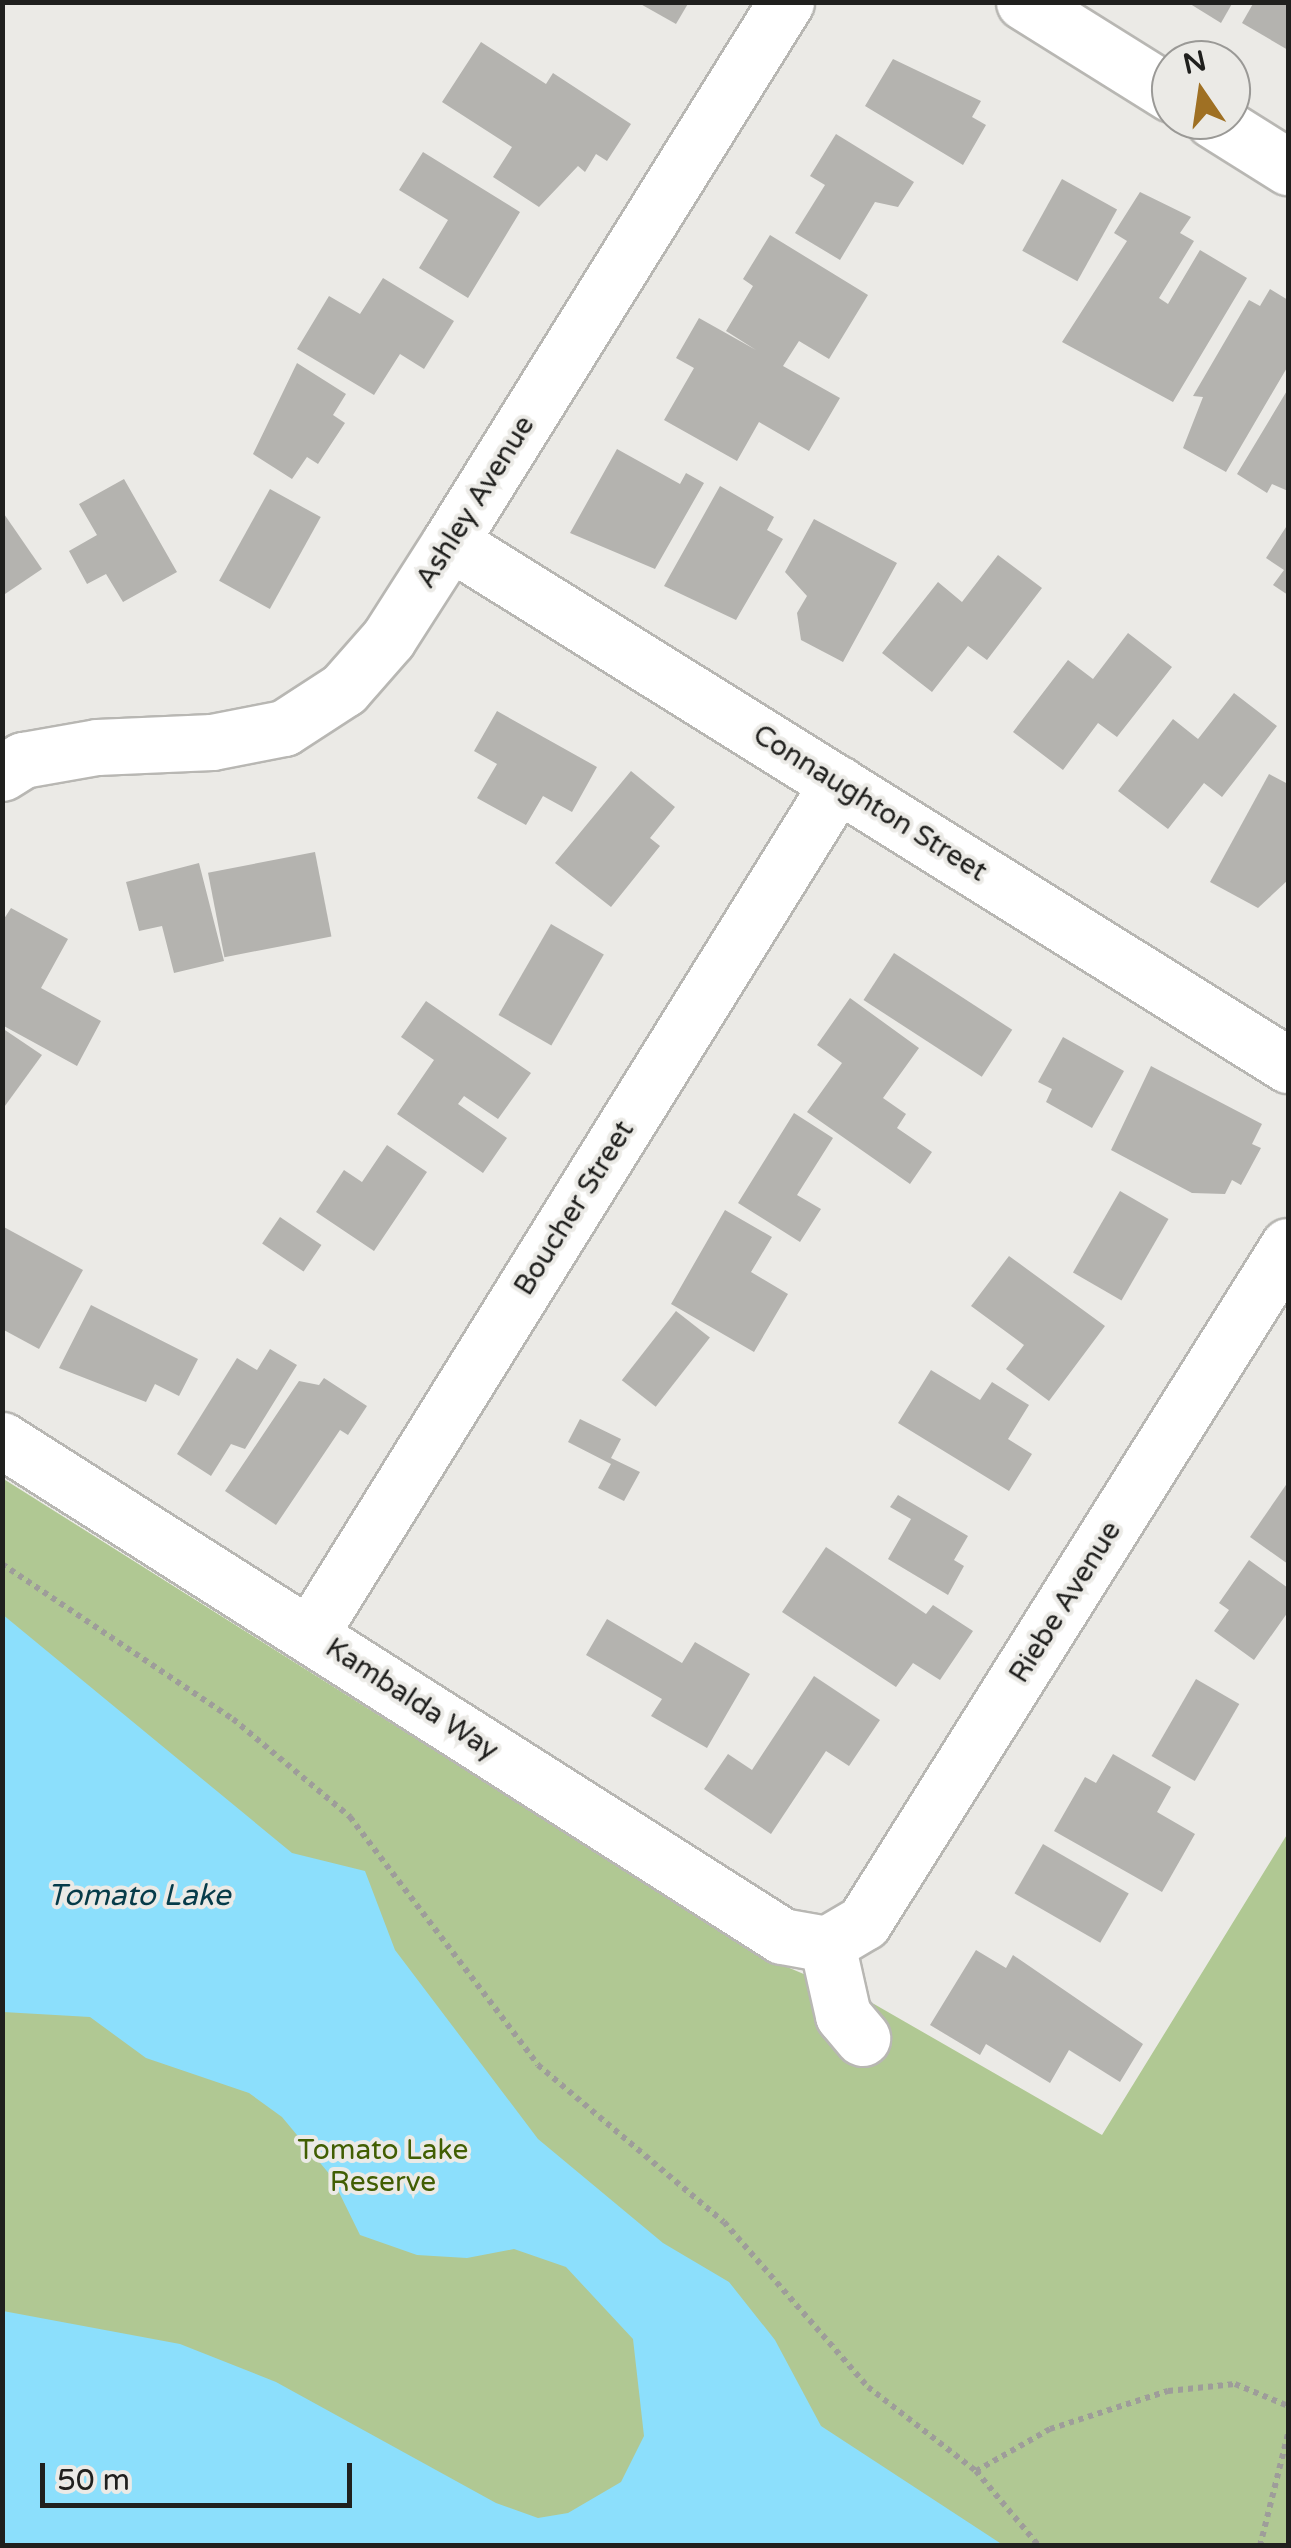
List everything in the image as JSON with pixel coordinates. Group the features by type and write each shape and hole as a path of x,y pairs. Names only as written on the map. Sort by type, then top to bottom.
{"street":[{"name":"Ashley Avenue","path":"2,773 22,760 98,747 212,742 284,728 344,689 388,639 786,2"},
{"path":"1024,2 1151,81"},
{"path":"1245,140 1288,167"},
{"name":"Connaughton Street","path":"450,542 1288,1066"},
{"name":"Boucher Street","path":"310,1634 838,783"},
{"name":"Riebe Avenue","path":"827,1944 864,1922 1288,1246"},
{"name":"Kambalda Way","path":"2,1440 782,1936 827,1944"},
{"path":"827,1944 843,2015 862,2038"}],"path":[{"path":"2,1564 233,1719 350,1817 538,2065 724,2222 868,2387 976,2471 1039,2546"},
{"path":"976,2471 1050,2429 1168,2391 1235,2384 1288,2406"},
{"path":"1260,2546 1288,2434"}],"green space":[{"name":"Tomato Lake Reserve","path":"2,1478 759,1955 874,2004 1102,2135 1288,1833 1288,2545 3,2545"}],"water":[{"name":"Tomato Lake","path":"2,1614 292,1853 365,1871 395,1950 538,2139 663,2243 729,2282 775,2340 821,2426 1003,2545 3,2545 3,2311 180,2344 276,2382 496,2503 538,2518 568,2513 621,2482 644,2436 633,2339 566,2267 514,2249 467,2258 417,2255 360,2235 331,2176 282,2117 249,2093 146,2058 90,2017 3,2012"}],"building":[{"path":"637,2 689,2 676,24"},
{"path":"1187,2 1233,2 1221,23"},
{"path":"1254,2 1288,2 1288,50 1242,23"},
{"path":"481,42 546,84 553,73 631,124 607,161 596,154 585,172 578,166 539,207 493,177 512,147 442,102"},
{"path":"893,59 981,101 972,117 986,125 963,165 865,106"},
{"path":"836,134 914,182 898,207 875,202 840,260 795,233 825,185 810,176"},
{"path":"423,152 520,212 468,298 419,268 448,220 399,190"},
{"path":"1062,179 1117,210 1077,281 1022,251"},
{"path":"1140,192 1191,217 1180,233 1194,241 1159,298 1168,304 1200,250 1247,278 1173,402 1062,342 1127,241 1114,233"},
{"path":"770,235 868,295 829,359 799,341 783,366 840,398 809,451 759,422 737,461 664,420 694,368 676,358 699,318 756,350 726,331 753,286 743,279"},
{"path":"383,278 454,321 424,369 400,354 374,395 297,349 329,296 360,314"},
{"path":"1270,289 1288,300 1288,366 1226,472 1183,448 1203,397 1193,396 1249,300 1260,306"},
{"path":"297,363 346,394 333,415 345,423 318,464 307,457 292,479 253,454"},
{"path":"1288,389 1288,491 1272,484 1267,493 1237,474"},
{"path":"617,449 680,484 686,473 704,483 655,569 570,533"},
{"path":"124,479 177,572 123,602 106,574 87,584 69,551 97,535 79,504"},
{"path":"720,486 774,517 767,530 783,539 736,620 664,586"},
{"path":"270,489 321,517 270,609 219,581"},
{"path":"2,511 42,569 2,596"},
{"path":"814,519 897,563 843,662 801,640 797,613 807,596 785,572"},
{"path":"1288,524 1288,595 1273,585 1284,570 1266,558"},
{"path":"998,555 1042,588 987,660 968,646 932,692 882,653 938,582 962,602"},
{"path":"1128,633 1172,667 1117,737 1098,723 1063,770 1013,732 1068,660 1093,679"},
{"path":"1234,693 1277,726 1222,797 1204,783 1168,829 1118,791 1173,719 1198,739"},
{"path":"497,711 597,767 572,812 543,796 526,825 477,798 497,764 474,751"},
{"path":"631,771 675,807 650,838 660,846 611,907 555,863"},
{"path":"1269,774 1288,784 1288,880 1258,908 1210,882"},
{"path":"315,852 331,936 224,957 208,873"},
{"path":"199,863 224,961 174,973 162,926 139,931 126,882"},
{"path":"11,908 68,939 41,988 101,1021 77,1066 2,1025 2,922"},
{"path":"551,924 604,954 551,1045 498,1015"},
{"path":"894,953 1012,1030 982,1077 864,1000"},
{"path":"850,998 919,1048 883,1098 906,1114 897,1128 932,1152 910,1184 807,1112 842,1063 817,1045"},
{"path":"426,1001 531,1073 498,1119 464,1096 458,1104 507,1138 483,1173 397,1114 434,1060 401,1037"},
{"path":"2,1028 42,1055 2,1110"},
{"path":"1063,1037 1124,1071 1092,1128 1046,1102 1052,1089 1038,1082"},
{"path":"1151,1066 1262,1124 1252,1144 1261,1148 1241,1185 1232,1180 1225,1194 1192,1193 1111,1150"},
{"path":"794,1113 833,1138 797,1195 821,1209 800,1242 738,1203"},
{"path":"387,1145 427,1172 374,1251 316,1212 344,1170 362,1182"},
{"path":"1120,1191 1168,1219 1121,1300 1073,1272"},
{"path":"725,1210 772,1237 751,1272 788,1294 754,1352 671,1304"},
{"path":"280,1217 321,1245 304,1271 262,1244"},
{"path":"2,1226 83,1270 39,1349 2,1329"},
{"path":"1009,1256 1105,1326 1049,1401 1006,1369 1024,1345 971,1306"},
{"path":"91,1305 198,1359 179,1396 155,1384 146,1402 59,1368"},
{"path":"676,1311 710,1337 656,1407 622,1380"},
{"path":"270,1349 297,1365 245,1449 231,1444 211,1476 177,1454 237,1358 257,1370"},
{"path":"931,1370 980,1400 992,1382 1029,1405 1008,1439 1032,1454 1009,1491 898,1423"},
{"path":"324,1378 367,1406 348,1435 340,1430 276,1525 225,1491 299,1381 319,1385"},
{"path":"580,1419 621,1439 611,1458 640,1472 624,1501 598,1488 611,1464 568,1442"},
{"path":"1288,1482 1288,1564 1250,1537"},
{"path":"898,1495 968,1536 954,1560 964,1566 948,1595 888,1559 911,1519 890,1507"},
{"path":"826,1547 926,1614 933,1605 973,1631 940,1680 913,1663 896,1687 782,1612"},
{"path":"1249,1560 1288,1588 1288,1612 1254,1660 1214,1631 1229,1610 1219,1603"},
{"path":"607,1619 682,1663 695,1642 750,1674 707,1748 651,1716 662,1699 586,1655"},
{"path":"814,1676 880,1720 849,1766 826,1751 771,1834 704,1789 728,1754 752,1770"},
{"path":"1196,1679 1239,1704 1195,1781 1152,1756"},
{"path":"1113,1754 1171,1787 1157,1812 1195,1834 1162,1892 1054,1831 1085,1777 1096,1783"},
{"path":"1043,1844 1129,1894 1100,1943 1014,1893"},
{"path":"976,1950 1006,1968 1013,1955 1143,2044 1120,2082 1069,2050 1050,2083 986,2044 980,2055 930,2025"}]}
